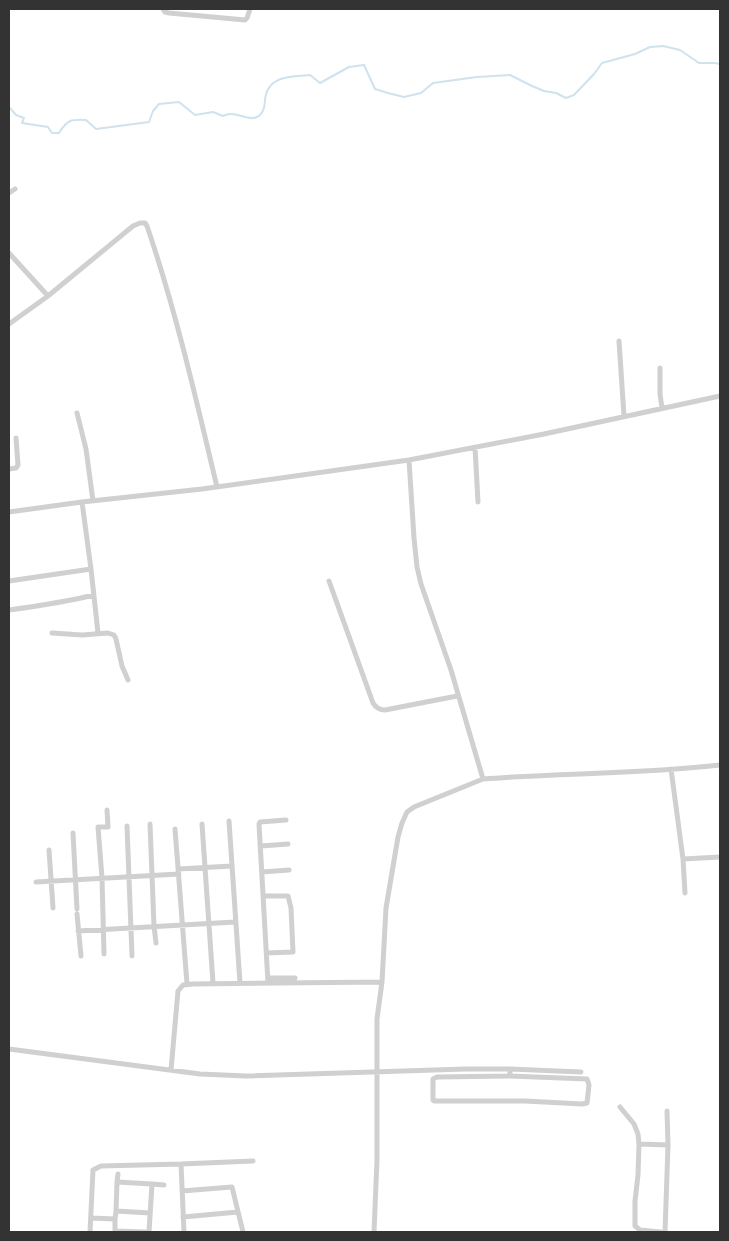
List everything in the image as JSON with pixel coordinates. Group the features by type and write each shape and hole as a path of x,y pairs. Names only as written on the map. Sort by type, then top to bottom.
{"street":[{"path":"163,9 169,13 245,20 250,9"},
{"path":"9,194 15,189"},
{"path":"9,324 48,296 133,226 142,222 146,224 175,319 217,487"},
{"path":"9,253 48,296"},
{"path":"618,341 624,416"},
{"path":"660,368 662,408"},
{"path":"9,512 217,487 408,460 544,434 720,396"},
{"path":"77,413 86,449 93,501"},
{"path":"9,469 16,468 18,465 16,438"},
{"path":"475,446 478,502"},
{"path":"408,460 417,567 426,600 446,654 483,779"},
{"path":"82,502 98,633"},
{"path":"9,581 91,569"},
{"path":"329,581 373,703 377,708 385,710 457,696"},
{"path":"9,610 94,595"},
{"path":"52,633 108,633 115,636 120,661 128,680"},
{"path":"374,1232 377,1019 382,982 386,908 398,837 407,812 424,802 483,779 695,768 720,765"},
{"path":"671,768 685,893"},
{"path":"104,954 102,878 98,828 108,827 108,810"},
{"path":"268,981 259,824 260,822 286,820"},
{"path":"229,821 240,983"},
{"path":"150,824 156,943"},
{"path":"202,824 213,984"},
{"path":"127,826 132,956"},
{"path":"175,829 187,984"},
{"path":"73,833 81,956"},
{"path":"260,846 288,844"},
{"path":"49,850 53,908"},
{"path":"682,859 720,857"},
{"path":"36,882 152,876 205,867 232,866"},
{"path":"262,872 289,870"},
{"path":"263,896 288,896 291,908 293,952 266,953"},
{"path":"78,930 235,922"},
{"path":"171,1070 178,990 180,987 187,984 240,983 295,978"},
{"path":"268,981 382,982"},
{"path":"9,1048 200,1074 246,1076 510,1068 581,1072"},
{"path":"510,1068 510,1076"},
{"path":"510,1076 587,1080 589,1085 587,1103 525,1101 434,1102 433,1100 433,1080 437,1077 510,1076"},
{"path":"620,1107 637,1128 639,1144 635,1226 640,1230 661,1232"},
{"path":"665,1232 668,1145 666,1111"},
{"path":"639,1144 668,1145"},
{"path":"90,1232 93,1170 96,1168 101,1166 253,1161"},
{"path":"181,1164 184,1232"},
{"path":"118,1174 115,1232 148,1232 152,1184"},
{"path":"117,1182 164,1185"},
{"path":"182,1191 232,1187 243,1232"},
{"path":"116,1211 150,1213"},
{"path":"184,1217 238,1212"},
{"path":"91,1218 115,1219"}],"waterway":[{"path":"9,107 16,115 24,118 22,123 48,127 52,133 59,133 64,125 70,121 77,120 86,120 96,129 149,122 153,111 159,104 179,102 195,115 213,112 223,116 234,114 253,118 263,112 266,93 275,82 281,79 310,75 320,83 349,67 364,65 375,89 404,97 421,93 433,83 510,75 544,91 556,93 566,98 574,95 602,63 635,54 650,47 663,46 680,50 699,63 720,64"}]}
